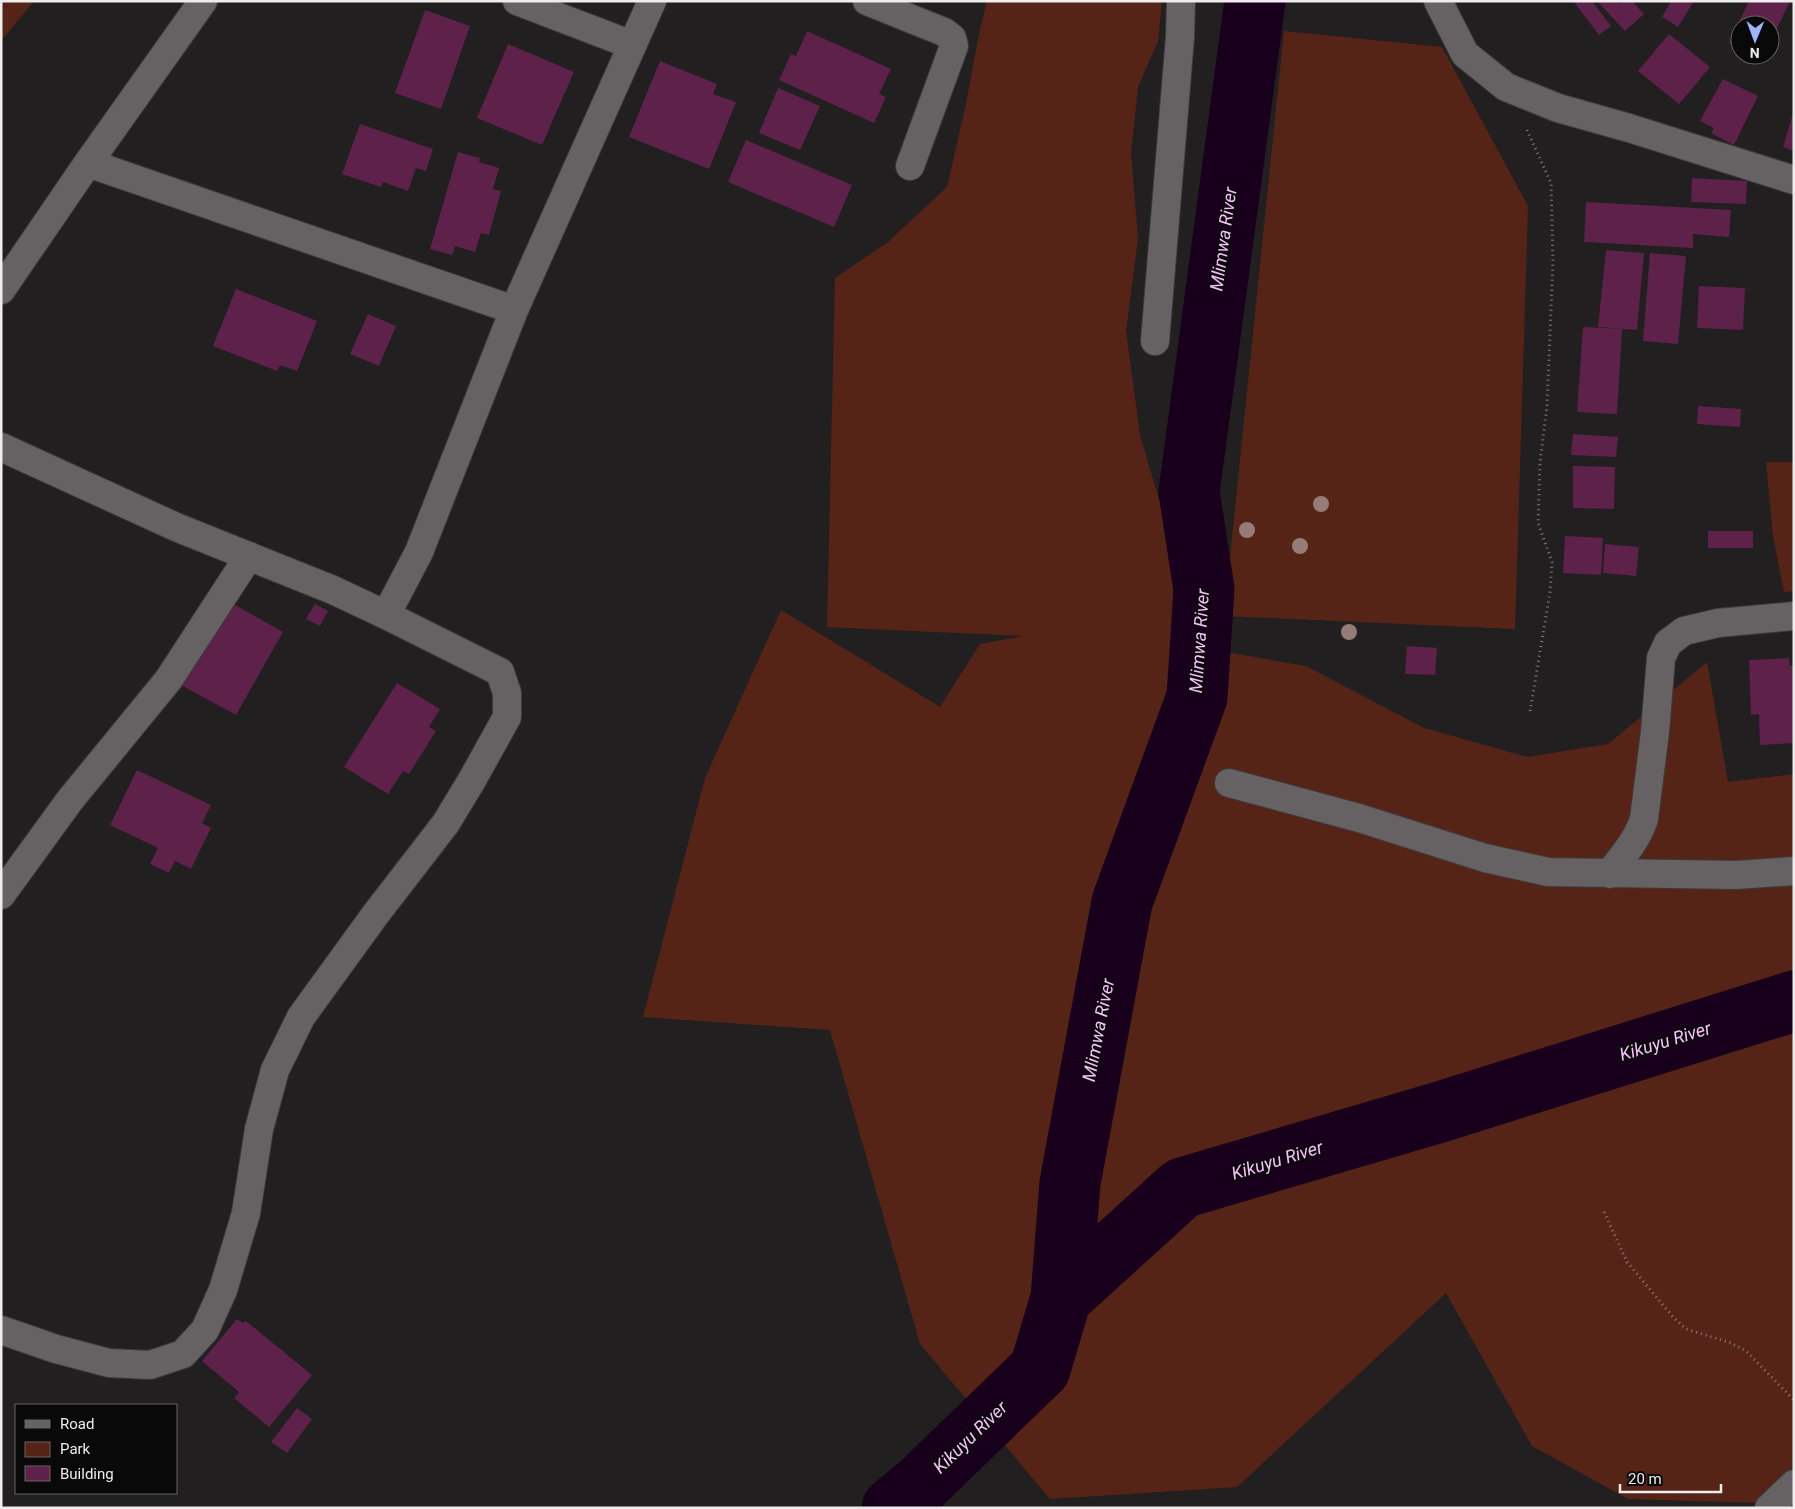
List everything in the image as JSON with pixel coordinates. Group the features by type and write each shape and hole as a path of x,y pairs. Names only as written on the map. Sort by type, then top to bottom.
{"street":[{"path":"1,290 203,1"},
{"path":"516,1 632,46"},
{"path":"386,615 419,552 514,310 652,1"},
{"path":"867,1 944,32 952,38 954,46 910,166"},
{"path":"1155,341 1180,37 1181,1"},
{"path":"1438,1 1465,54 1506,87 1558,108 1629,128 1794,180"},
{"path":"88,163 514,310"},
{"path":"1,447 176,527 333,590 500,672 506,693 507,717 446,823 375,915 301,1017 276,1070 259,1128 246,1213 223,1290 204,1330 183,1354 150,1365 109,1363 56,1349 1,1330"},
{"path":"1,895 70,800 169,679 249,556"},
{"path":"1609,874 1632,845 1644,819 1655,732 1661,658 1668,643 1684,631 1718,623 1794,616"},
{"path":"1229,783 1359,818 1485,858 1548,872 1736,875 1794,871"},
{"path":"1769,1508 1794,1484"}],"path":[{"path":"1506,87 1551,183 1553,261 1547,406 1540,462 1538,523 1552,562 1550,592 1530,712"},
{"path":"1604,1212 1627,1262 1673,1317 1686,1329 1731,1343 1746,1351 1794,1400"}],"green space":[{"path":"1,1 34,1 1,41"},
{"path":"987,1 1162,1 1158,41 1138,87 1131,153 1138,239 1126,331 1140,435 1175,554 1176,642 1173,643 1306,666 1424,728 1528,757 1608,744 1707,662 1728,782 1794,774 1794,1504 1628,1499 1532,1446 1446,1293 1237,1487 1050,1499 920,1344 830,1030 643,1017 705,778 781,610 940,707 980,644 1023,636 827,627 835,278 888,242 947,187"},
{"path":"1284,31 1442,47 1528,206 1515,629 1224,616"},
{"path":"1766,462 1794,462 1794,591 1784,592 1773,536"}],"building":[{"path":"1573,1 1592,1 1611,26 1599,35"},
{"path":"1597,1 1616,1 1619,4 1622,1 1632,1 1644,14 1625,31"},
{"path":"1671,1 1694,1 1678,27 1662,17"},
{"path":"1749,1 1790,1 1780,22 1780,15 1742,15"},
{"path":"425,10 470,26 441,109 395,93"},
{"path":"807,31 891,69 879,94 886,97 874,123 779,80 791,54 796,56"},
{"path":"1669,34 1710,67 1679,104 1638,71"},
{"path":"508,44 574,72 542,145 477,118"},
{"path":"660,61 717,84 713,94 736,102 709,169 629,137"},
{"path":"1723,79 1758,96 1734,145 1711,133 1714,128 1700,121"},
{"path":"778,88 820,106 800,150 759,133"},
{"path":"1794,113 1794,151 1783,147"},
{"path":"360,124 433,149 426,171 416,168 408,191 383,182 381,187 342,174"},
{"path":"746,140 852,185 834,227 728,182"},
{"path":"458,152 480,158 479,162 499,168 493,189 501,191 489,235 481,233 475,252 455,246 452,255 430,249"},
{"path":"1692,178 1747,181 1746,204 1691,202"},
{"path":"1586,202 1731,210 1729,237 1693,234 1693,248 1584,242"},
{"path":"1606,250 1644,253 1637,330 1598,327"},
{"path":"1650,253 1686,256 1678,344 1643,341"},
{"path":"1699,286 1745,288 1743,330 1697,328"},
{"path":"236,289 317,321 297,371 280,365 277,371 213,346"},
{"path":"368,314 396,326 379,366 350,354"},
{"path":"1583,327 1622,329 1617,414 1577,412"},
{"path":"1698,406 1741,409 1740,427 1697,424"},
{"path":"1573,434 1618,437 1616,457 1571,455"},
{"path":"1573,466 1615,467 1614,509 1573,508"},
{"path":"1708,531 1753,531 1753,548 1708,548"},
{"path":"1565,536 1603,538 1601,575 1563,573"},
{"path":"1605,544 1639,547 1636,576 1603,573"},
{"path":"226,600 283,632 236,715 179,684"},
{"path":"315,604 328,611 320,626 306,619"},
{"path":"1407,646 1437,648 1435,675 1405,674"},
{"path":"1789,658 1790,666 1794,665 1794,743 1760,745 1759,714 1751,715 1749,660"},
{"path":"397,683 440,709 429,727 436,731 409,774 403,771 388,794 344,767"},
{"path":"137,770 211,805 202,823 211,828 191,869 175,861 169,873 150,864 158,848 110,825"},
{"path":"237,1319 243,1323 246,1321 312,1375 269,1427 234,1398 239,1392 202,1361"},
{"path":"297,1408 312,1419 287,1453 271,1442"}],"waterway":[{"name":"Mlimwa River","path":"1061,1298 1070,1183 1122,902 1197,697 1204,589 1189,492 1255,1"},
{"name":"Kikuyu River","path":"892,1508 921,1484 1040,1369 1061,1298 1182,1188 1440,1112 1794,1001"}]}
